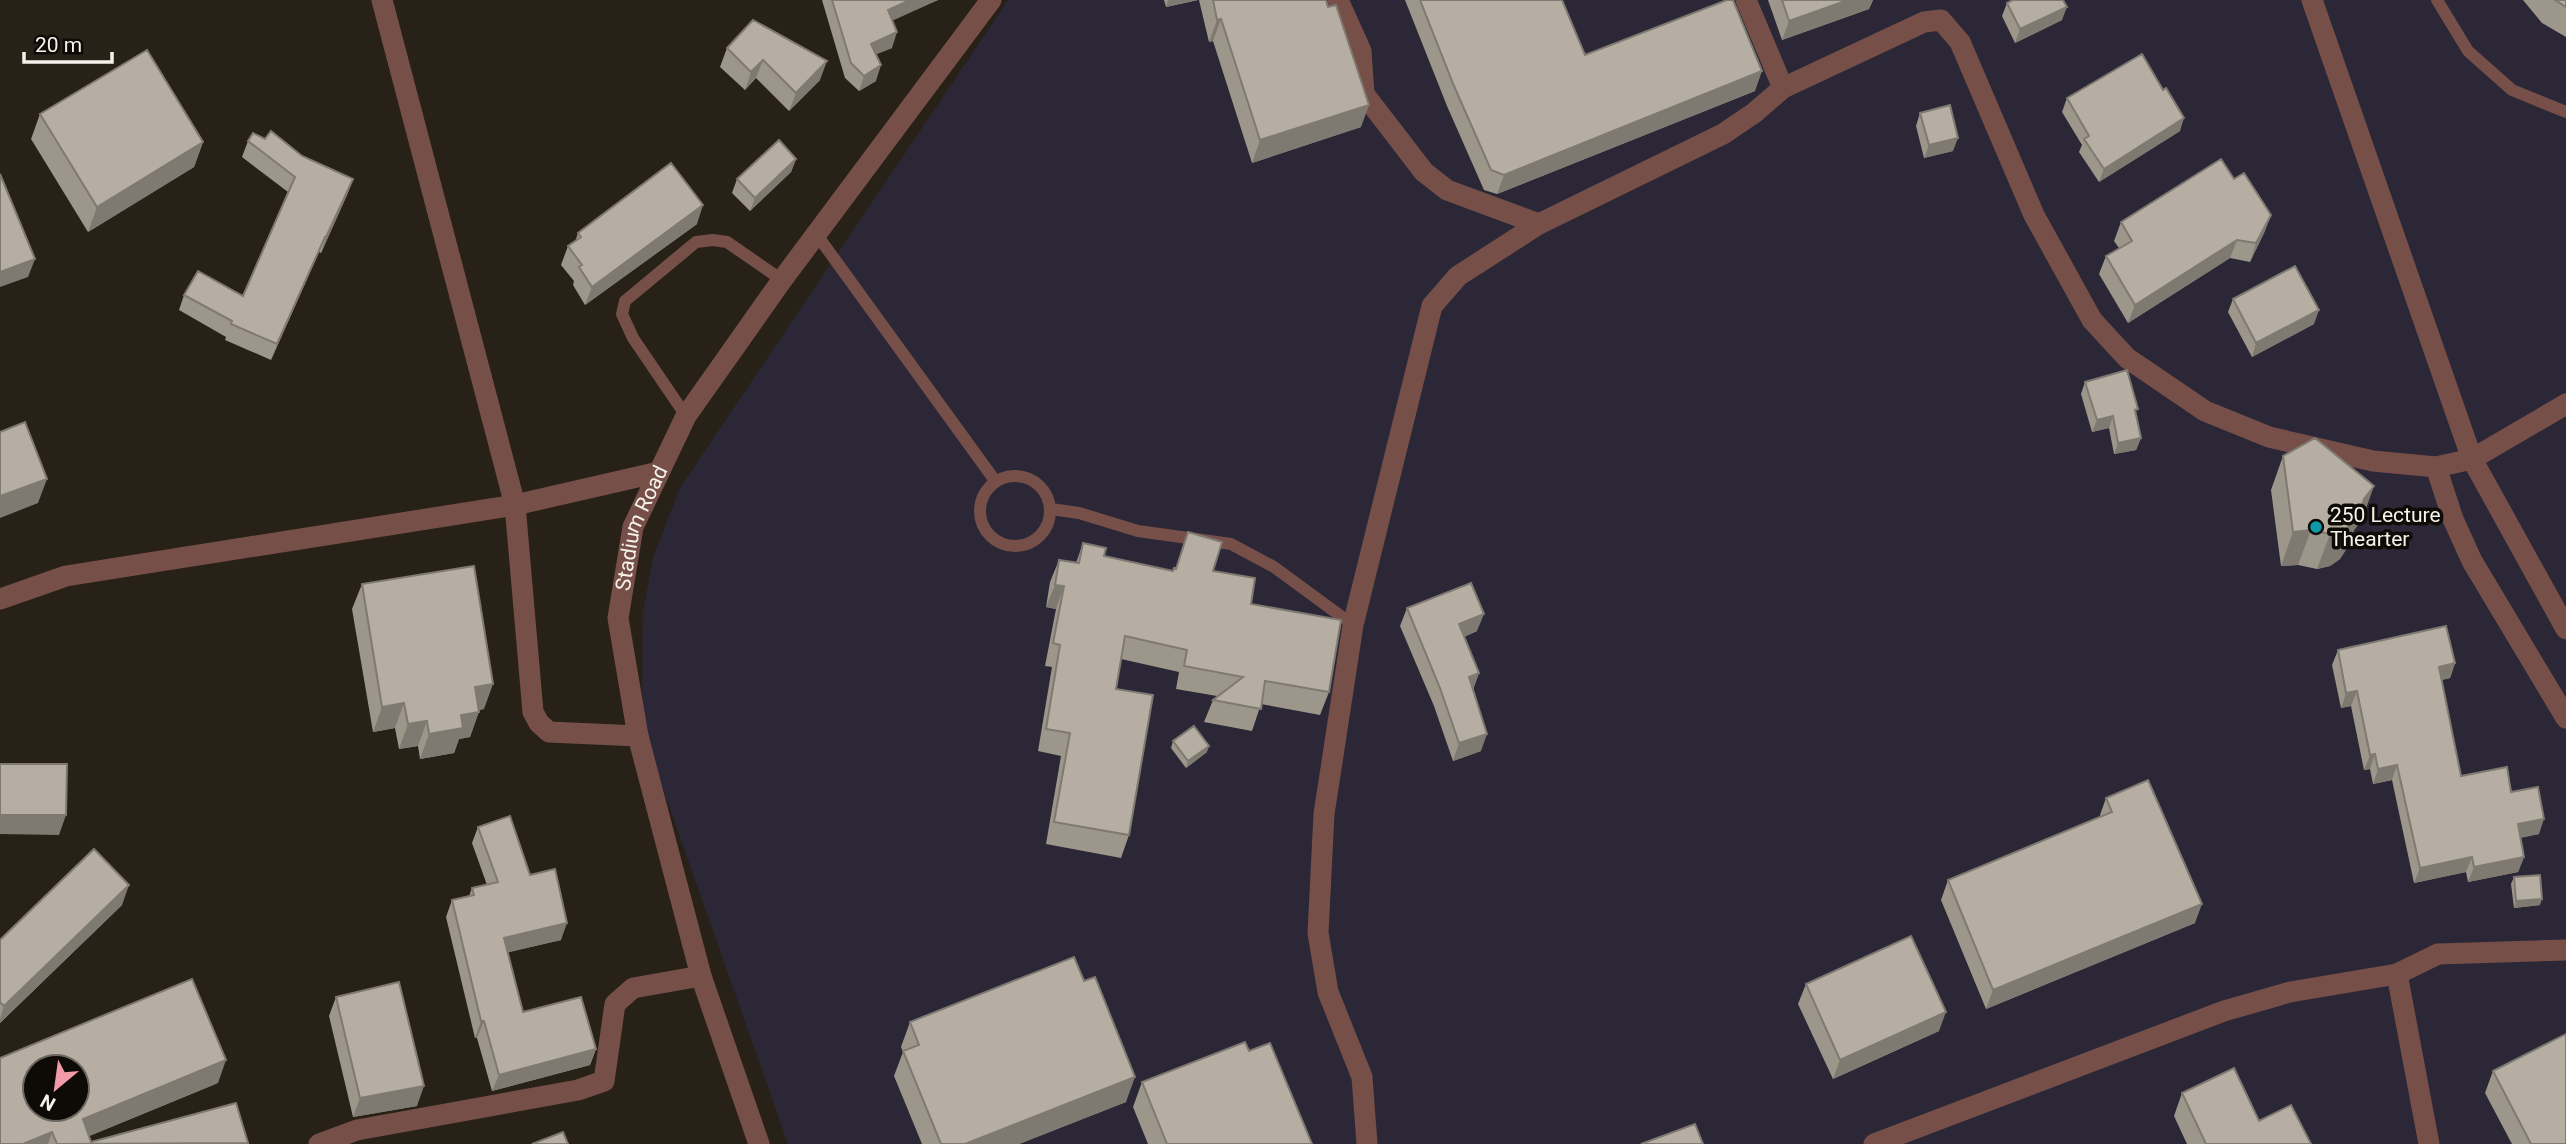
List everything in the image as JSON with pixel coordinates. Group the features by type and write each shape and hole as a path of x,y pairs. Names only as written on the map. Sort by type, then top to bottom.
{"street":[{"path":"382,0 515,505 531,703 539,723 549,732 638,736"},
{"name":"Stadium Road","path":"760,1144 701,976 638,736 618,618 633,527 686,416 782,280 991,0"},
{"path":"1338,0 1361,51 1364,94 1424,172 1447,190 1539,225"},
{"path":"1746,0 1783,88"},
{"path":"2312,0 2472,459 2566,629"},
{"path":"1367,1144 1362,1077 1328,992 1318,933 1324,814 1353,625 1432,306 1458,276 1539,225 1723,134 1754,113 1783,88 1924,22 1941,20 1960,42 2034,215 2092,320 2127,358 2206,411 2269,437 2373,461 2437,467 2472,459 2566,404"},
{"path":"2437,467 2453,519 2472,561 2566,718"},
{"path":"0,599 66,576 515,505 659,472"},
{"path":"1874,1144 2224,1012 2290,992 2397,974 2438,954 2566,950"},
{"path":"2397,974 2429,1144"},
{"path":"319,1144 578,1090 604,1081 615,1004 633,988 701,976"}],"lane":[{"path":"2437,0 2468,51 2512,90 2566,112"},
{"path":"817,235 996,482"},
{"path":"686,416 633,338 622,314 625,301 696,242 727,242 782,280"},
{"path":"1019,476 1041,487 1048,497 1051,509 1049,521 1044,532 1035,540 1012,546 990,535 983,525 981,501 987,490 996,482 1019,476"},
{"path":"1051,509 1079,513 1138,531 1231,544 1275,567 1353,625"}],"shaded area":[{"path":"1008,0 2566,0 2566,1144 788,1144 642,729 643,612 653,557 680,488"}],"building":[{"path":"832,0 910,0 888,10 897,32 871,44 881,65 864,76 851,63"},
{"path":"1213,0 1326,0 1328,7 1336,5 1369,105 1260,140 1221,19 1217,20"},
{"path":"1420,0 1562,0 1585,55 1733,0 1762,71 1504,175 1491,170"},
{"path":"1782,0 1848,0 1789,21"},
{"path":"2013,0 2063,0 2067,7 2020,29 2007,3"},
{"path":"2555,0 2566,0 2566,7"},
{"path":"753,20 827,61 796,93 763,60 751,72 727,48"},
{"path":"147,50 203,142 97,207 40,114"},
{"path":"2142,54 2163,90 2166,88 2184,118 2104,169 2084,139 2089,136 2067,98"},
{"path":"1950,105 1958,138 1929,145 1920,113"},
{"path":"271,131 302,156 353,179 277,344 231,324 232,321 184,295 198,271 243,296 295,177 248,141 253,133 265,139"},
{"path":"779,140 796,159 755,198 737,179"},
{"path":"2221,159 2234,179 2244,173 2271,215 2256,243 2237,240 2135,305 2106,256 2132,241 2121,222"},
{"path":"671,163 703,205 592,287 579,267 582,265 568,246 581,237 578,233"},
{"path":"0,174 35,259 0,272"},
{"path":"2295,266 2319,310 2256,343 2233,299"},
{"path":"2127,370 2138,409 2135,410 2141,438 2118,443 2113,416 2097,420 2085,382"},
{"path":"25,422 47,479 0,496 0,432"},
{"path":"2315,438 2374,486 2364,499 2360,514 2342,532 2293,532 2283,456"},
{"path":"1188,532 1222,542 1213,571 1255,578 1251,604 1341,620 1329,692 1265,681 1261,709 1213,700 1243,677 1184,666 1187,650 1125,636 1116,689 1153,695 1129,835 1054,822 1070,733 1046,729 1060,645 1053,643 1064,586 1055,585 1059,560 1079,563 1083,543 1106,548 1104,556 1173,571"},
{"path":"474,566 493,684 475,687 479,712 461,715 463,728 429,734 427,721 408,724 404,703 382,707 362,584"},
{"path":"1471,583 1484,614 1459,624 1479,673 1469,677 1487,734 1459,743 1407,608"},
{"path":"2446,626 2455,663 2439,667 2461,776 2507,767 2511,792 2538,787 2544,819 2518,824 2524,857 2474,867 2472,857 2420,868 2397,765 2378,769 2375,754 2370,755 2357,691 2346,693 2338,650"},
{"path":"1194,726 1209,746 1188,761 1173,741"},
{"path":"0,764 67,764 66,815 0,815"},
{"path":"2148,780 2202,904 1993,990 1948,880 2112,812 2106,798"},
{"path":"510,816 530,875 555,869 567,923 504,938 523,1012 581,997 596,1049 499,1075 484,1021 481,1021 452,900 474,895 472,888 498,882 478,827"},
{"path":"94,849 129,885 4,1006 0,1002 0,940"},
{"path":"2540,875 2542,899 2516,901 2514,877"},
{"path":"1911,936 1946,1012 1840,1060 1806,984"},
{"path":"1074,957 1084,981 1095,977 1135,1077 965,1144 941,1144 903,1051 919,1045 910,1022"},
{"path":"192,979 226,1060 91,1116 91,1053 21,1053 21,1123 84,1123 91,1142 236,1103 248,1143 57,1144 52,1132 23,1144 0,1144 0,1058"},
{"path":"399,982 424,1086 360,1098 336,997"},
{"path":"2566,1034 2566,1144 2531,1144 2493,1071"},
{"path":"1245,1042 1249,1051 1270,1043 1312,1144 1167,1144 1142,1082"},
{"path":"2234,1068 2259,1121 2291,1105 2311,1144 2206,1144 2182,1093"},
{"path":"1695,1124 1703,1144 1641,1144"},
{"path":"563,1132 568,1144 532,1144"}],"place":[{"name":"250 Lecture Thearter","path":"2316,527"}]}
